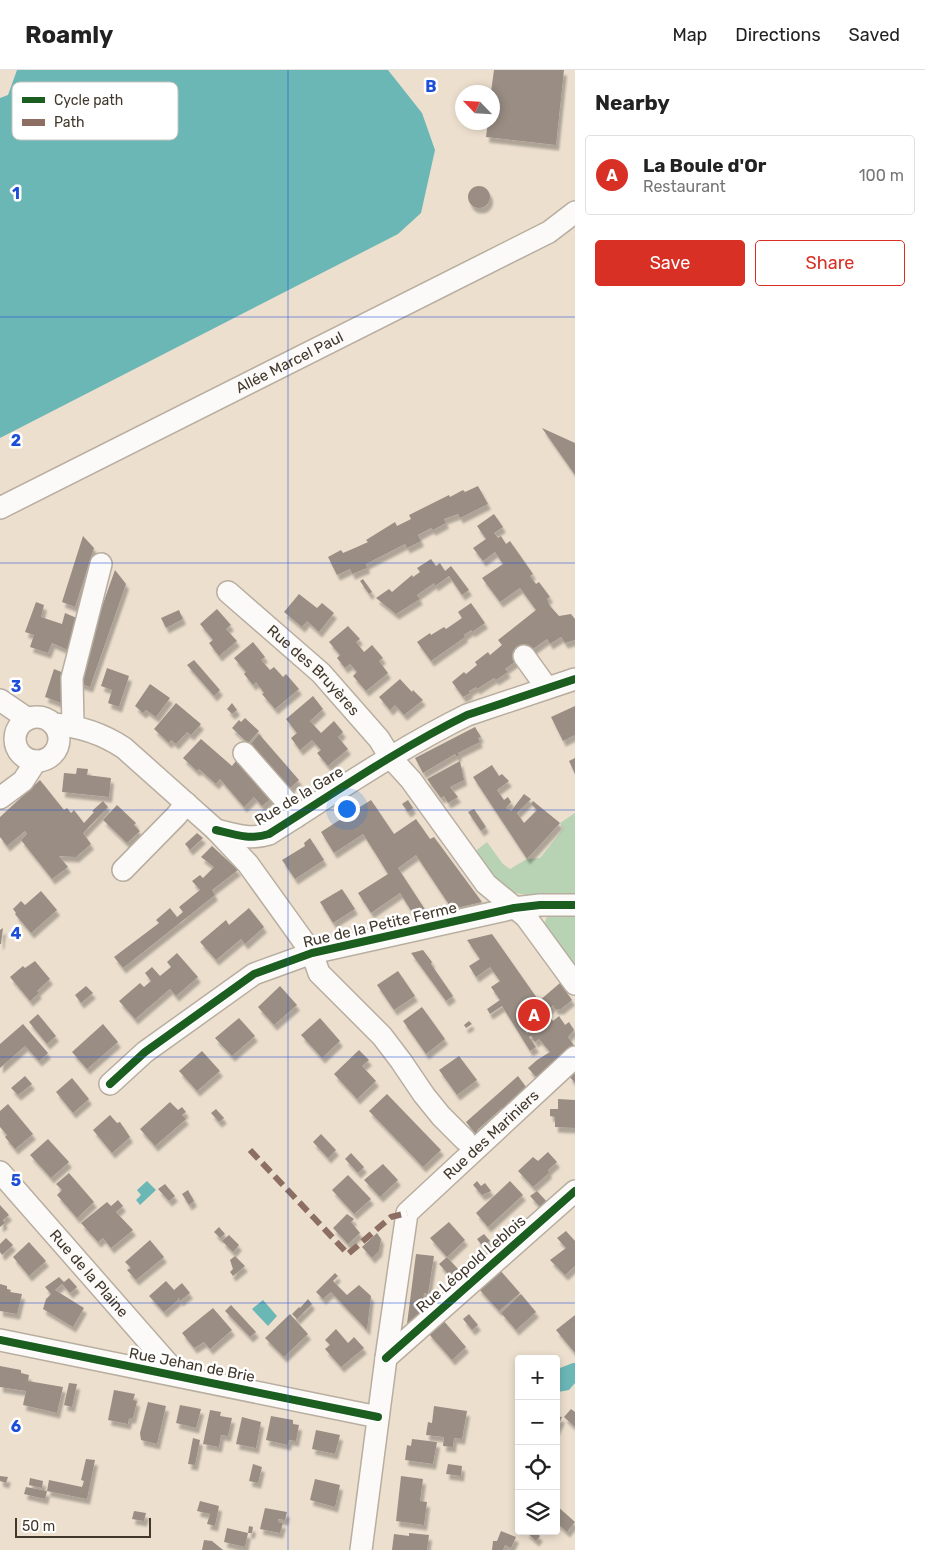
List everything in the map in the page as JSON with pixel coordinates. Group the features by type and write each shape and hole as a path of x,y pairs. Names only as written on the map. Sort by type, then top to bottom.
{"street":[{"name":"Allée Marcel Paul","path":"0,508 549,232 575,212"},
{"path":"0,700 21,734 25,757 36,760 48,758 53,754 62,731 72,678 101,564"},
{"name":"Rue des Bruyères","path":"228,592 321,673 379,739 390,757"},
{"path":"524,656 547,688"},
{"name":"Rue de la Gare","path":"62,731 80,739 106,739 114,741 216,830 244,837 261,836 269,834 390,757 467,715 575,678"},
{"path":"0,714 21,734"},
{"path":"0,791 10,778 15,766 21,734 34,717 41,718 62,731"},
{"path":"244,752 287,802 296,817"},
{"path":"390,757 411,780 486,884 526,917 575,984"},
{"path":"0,798 23,781 36,760"},
{"path":"123,870 186,804"},
{"path":"216,830 253,871 312,953 319,973 382,1036 430,1102 465,1140"},
{"name":"Rue de la Gare","path":"253,871 254,858 261,836"},
{"name":"Rue de la Petite Ferme","path":"110,1084 145,1052 254,974 312,953 514,908 540,905 575,905"},
{"name":"Rue des Mariniers","path":"386,1358 407,1213 575,1057"},
{"name":"Rue de la Plaine","path":"0,1172 178,1375"},
{"name":"Rue Léopold Leblois","path":"386,1358 575,1191"},
{"name":"Rue Jehan de Brie","path":"0,1340 378,1417"},
{"path":"361,1550 386,1358"}],"green space":[{"path":"575,813 575,895 526,895 507,890 493,878 473,853 487,842 503,864 510,869 527,859 540,858 563,829 560,823"},
{"path":"575,913 575,971 544,925 548,914"}],"water":[{"path":"17,70 388,70 422,113 435,150 421,213 398,234 0,438 0,98 8,95 12,84 12,140 178,140 178,82 13,82"},
{"path":"147,1181 156,1190 140,1205 136,1200 141,1195 137,1190"},
{"path":"263,1300 277,1316 268,1326 252,1309"},
{"path":"575,1363 575,1383 569,1390 560,1392 560,1368"}],"building":[{"path":"494,70 564,70 556,145 486,137 487,130 500,130 500,85 492,85"},
{"path":"479,186 487,189 490,197 487,205 479,208 471,205 468,197 471,189"},
{"path":"542,428 575,443 575,475"},
{"path":"478,486 488,504 460,518 458,514 444,519 446,523 418,535 421,541 407,548 405,544 366,564 367,568 352,574 350,569 337,575 328,557 341,550 343,553 368,542 366,540 395,522 397,526 411,519 409,515 449,495 450,497 463,490 465,492"},
{"path":"494,514 503,527 494,533 498,538 501,536 506,544 510,541 533,574 530,576 536,584 539,582 550,597 547,599 550,606 559,616 571,614 575,619 575,640 565,643 561,637 550,644 547,639 505,669 508,672 477,689 476,687 463,697 452,682 464,672 466,674 477,665 475,662 488,652 490,655 502,645 498,640 536,610 520,588 500,602 482,578 503,564 495,552 483,561 473,548 486,539 477,526"},
{"path":"83,536 94,548 75,607 62,602"},
{"path":"431,559 436,566 440,563 445,571 451,566 469,590 462,595 449,576 435,586 434,583 417,595 420,599 396,614 376,598 389,589 392,592 412,575 413,577 420,572 417,568"},
{"path":"115,570 126,584 90,687 75,682"},
{"path":"363,579 372,592 369,594 360,581"},
{"path":"299,594 317,608 322,603 334,613 319,632 307,621 302,627 284,612"},
{"path":"36,602 44,605 41,617 62,624 65,613 79,619 68,650 52,643 48,653 30,647 34,635 25,632"},
{"path":"471,603 485,623 472,632 471,630 464,635 465,637 431,661 417,642 430,633 431,635 444,627 446,629 462,618 458,612"},
{"path":"217,609 231,625 226,629 237,641 219,656 209,643 213,640 200,624"},
{"path":"179,610 183,619 166,628 161,618"},
{"path":"348,626 360,639 356,642 364,652 372,645 383,658 379,661 388,673 366,691 353,676 357,672 350,664 345,668 337,658 340,655 329,642"},
{"path":"253,642 265,657 261,660 270,670 274,667 283,677 286,674 299,689 275,709 262,694 264,693 256,682 253,685 244,674 246,672 234,658"},
{"path":"194,660 220,690 214,696 187,665"},
{"path":"107,668 129,676 119,707 108,703 112,690 101,686"},
{"path":"54,669 64,673 65,679 61,691 65,692 61,703 45,697"},
{"path":"400,679 412,692 413,690 423,700 404,715 395,705 390,710 379,697"},
{"path":"150,684 170,698 156,717 146,710 143,713 135,706"},
{"path":"313,696 323,709 310,721 321,733 334,721 343,732 338,737 348,749 328,766 317,753 321,750 312,740 300,750 291,738 297,733 286,719"},
{"path":"176,703 201,724 191,735 187,732 176,744 171,740 169,743 154,729"},
{"path":"232,703 237,710 232,714 227,709"},
{"path":"575,706 575,735 563,741 551,717"},
{"path":"245,718 259,731 248,743 232,728 239,720 241,722"},
{"path":"475,727 481,737 478,738 480,742 458,753 457,757 455,754 423,773 415,758"},
{"path":"259,734 299,780 289,789 250,745"},
{"path":"201,739 232,766 239,757 273,797 262,806 254,797 244,807 220,779 216,784 199,769 197,771 183,758"},
{"path":"575,758 575,774 569,761"},
{"path":"460,761 464,780 450,787 458,797 448,803 444,796 441,798 427,779"},
{"path":"492,765 499,776 502,774 509,781 497,790 504,800 508,797 511,802 506,808 511,811 524,794 531,799 517,813 524,823 537,810 531,804 533,801 560,823 527,859 473,777"},
{"path":"77,768 88,769 87,775 111,778 109,797 62,792 64,773 76,774"},
{"path":"40,780 64,810 67,808 71,813 74,810 84,823 94,812 92,811 103,801 108,807 83,833 91,844 76,857 59,856 68,867 52,879 21,840 27,834 25,831 7,846 0,837 0,817"},
{"path":"349,800 355,810 371,800 394,834 416,819 430,839 434,837 482,902 452,909 416,855 398,868 428,914 415,917 400,893 371,913 358,893 388,874 377,856 363,834 334,853 321,832 350,813 344,804"},
{"path":"408,800 413,808 408,812 402,804"},
{"path":"117,805 136,823 134,825 140,831 127,843 103,820"},
{"path":"474,809 486,827 481,831 468,812"},
{"path":"197,833 203,838 190,850 185,844"},
{"path":"310,838 324,860 295,879 282,860 305,846 304,843"},
{"path":"212,846 238,870 212,890 215,895 123,968 114,957 159,923 156,920 170,908 177,917 183,912 179,907 200,890 192,881 200,875 203,878 214,867 201,857"},
{"path":"342,889 355,909 333,923 320,902"},
{"path":"41,891 57,910 31,933 13,909 21,901 25,905"},
{"path":"443,905 445,910 435,913 434,907"},
{"path":"249,908 264,927 245,944 241,939 216,960 200,942 226,920 229,925"},
{"path":"3,928 1,944 0,944 0,930"},
{"path":"492,934 539,1001 560,983 572,1000 561,1009 555,1009 553,1005 546,1012 553,1021 559,1016 565,1025 569,1022 574,1030 568,1037 575,1047 537,1078 528,1068 550,1052 539,1039 535,1042 531,1036 529,1037 536,1047 530,1051 502,1006 490,1014 487,1009 500,1000 491,987 500,981 490,967 476,977 469,966 480,959 467,940","holes":["527,1018 533,1027 527,1033 520,1023"]},
{"path":"423,950 453,996 446,1001 411,953"},
{"path":"177,953 198,977 176,996 170,989 135,1019 119,1001 140,983 144,987 151,981 145,973 152,967 160,976 171,967 167,962"},
{"path":"35,961 50,979 37,991 39,993 30,1001 10,977 23,966 25,968"},
{"path":"398,971 415,996 394,1010 377,985"},
{"path":"86,986 93,993 81,1003 75,995"},
{"path":"280,986 297,1005 274,1025 258,1007"},
{"path":"422,1007 445,1039 426,1054 403,1021"},
{"path":"38,1014 56,1036 47,1044 29,1022"},
{"path":"239,1018 255,1036 232,1056 215,1038"},
{"path":"320,1018 340,1041 322,1058 301,1035"},
{"path":"469,1021 472,1024 466,1028 464,1025"},
{"path":"23,1024 48,1053 39,1061 25,1046 0,1068 0,1044"},
{"path":"103,1024 118,1042 87,1069 72,1052"},
{"path":"359,1050 369,1060 362,1066 376,1081 357,1099 334,1074"},
{"path":"202,1051 220,1071 197,1091 179,1071"},
{"path":"459,1056 477,1080 457,1095 439,1070"},
{"path":"575,1070 575,1083 569,1076"},
{"path":"25,1076 32,1084 18,1095 11,1088"},
{"path":"518,1076 526,1087 506,1105 511,1110 507,1114 502,1108 477,1130 482,1136 479,1138 466,1122"},
{"path":"72,1078 89,1099 73,1113 56,1092"},
{"path":"387,1094 441,1150 423,1167 369,1111"},
{"path":"558,1099 575,1100 575,1128 555,1127 555,1117 550,1116 550,1109 558,1109"},
{"path":"170,1102 178,1110 182,1107 186,1112 182,1115 186,1119 155,1146 140,1129"},
{"path":"8,1104 33,1134 15,1149 5,1137 7,1135 0,1127 0,1111"},
{"path":"216,1109 224,1118 219,1122 211,1113"},
{"path":"110,1115 117,1123 120,1122 130,1137 112,1153 93,1130"},
{"path":"321,1134 336,1150 328,1158 313,1142"},
{"path":"48,1139 69,1162 51,1178 30,1155"},
{"path":"548,1152 557,1162 548,1170 549,1173 533,1187 518,1171 533,1157 538,1161"},
{"path":"351,1153 364,1167 358,1173 345,1159"},
{"path":"383,1164 398,1180 380,1197 364,1180"},
{"path":"69,1173 94,1202 77,1218 57,1195 62,1190 56,1184"},
{"path":"348,1175 371,1199 354,1214 332,1190"},
{"path":"477,1181 481,1186 485,1183 491,1191 482,1195 473,1185"},
{"path":"510,1181 523,1195 488,1227 476,1213"},
{"path":"165,1184 175,1196 169,1201 158,1189"},
{"path":"188,1190 194,1201 189,1205 182,1194"},
{"path":"537,1191 548,1203 542,1209 530,1196"},
{"path":"118,1200 123,1206 116,1212 133,1230 111,1248 103,1238 98,1242 81,1223 107,1202 111,1206"},
{"path":"0,1205 9,1215 3,1220 5,1223 0,1227"},
{"path":"347,1214 354,1219 351,1222 360,1233 348,1244 333,1228"},
{"path":"449,1222 465,1240 447,1257 430,1238"},
{"path":"219,1227 225,1234 220,1238 214,1232"},
{"path":"566,1231 575,1241 575,1266 565,1275 550,1260 566,1248 557,1238"},
{"path":"377,1233 381,1239 379,1251 372,1258 362,1247"},
{"path":"484,1234 490,1241 483,1247 477,1239"},
{"path":"229,1235 239,1245 233,1252 222,1241"},
{"path":"6,1238 13,1245 2,1255 0,1244"},
{"path":"150,1240 164,1257 136,1280 127,1270 131,1268 125,1262"},
{"path":"29,1242 46,1261 29,1276 13,1257"},
{"path":"416,1254 434,1256 428,1294 424,1293 422,1311 407,1324"},
{"path":"235,1256 245,1266 233,1276 230,1272 233,1269 230,1260"},
{"path":"447,1257 458,1269 450,1276 439,1264"},
{"path":"499,1269 520,1293 499,1311 478,1288"},
{"path":"335,1273 338,1276 333,1281 347,1295 359,1285 371,1296 367,1330 331,1292 323,1299 316,1292"},
{"path":"59,1277 64,1282 69,1278 77,1287 70,1293 62,1284 55,1290 84,1308 73,1327 43,1309 46,1299 51,1294 45,1287"},
{"path":"166,1281 174,1290 182,1283 190,1293 180,1301 178,1297 178,1300 164,1312 149,1296"},
{"path":"0,1284 7,1286 7,1289 11,1290 10,1292 22,1294 17,1314 0,1311"},
{"path":"521,1294 536,1312 516,1330 501,1313"},
{"path":"308,1299 312,1304 297,1319 292,1314"},
{"path":"231,1305 256,1332 250,1337 225,1311"},
{"path":"213,1308 232,1330 210,1349 204,1342 194,1348 182,1333"},
{"path":"290,1314 308,1334 284,1357 265,1338"},
{"path":"469,1314 478,1325 472,1330 463,1319"},
{"path":"575,1315 575,1353 556,1330"},
{"path":"443,1320 466,1347 452,1360 428,1333"},
{"path":"336,1329 348,1343 354,1337 364,1348 341,1367 325,1349 330,1345 325,1340"},
{"path":"0,1366 21,1370 21,1373 29,1375 28,1381 63,1387 57,1413 23,1405 26,1391 0,1387"},
{"path":"69,1383 77,1384 72,1407 64,1405"},
{"path":"114,1390 135,1394 133,1400 137,1401 133,1418 129,1418 128,1424 108,1420"},
{"path":"148,1402 166,1406 157,1444 141,1440 140,1433"},
{"path":"180,1405 201,1409 196,1428 176,1423"},
{"path":"434,1406 467,1411 462,1439 454,1438 453,1447 443,1446 444,1437 426,1435 428,1422 432,1423"},
{"path":"571,1409 575,1412 575,1427 564,1417"},
{"path":"210,1410 221,1412 220,1416 232,1418 228,1436 221,1435 219,1447 203,1444"},
{"path":"271,1416 293,1420 293,1424 299,1425 296,1441 289,1440 288,1445 266,1440"},
{"path":"242,1417 261,1422 256,1448 236,1444"},
{"path":"316,1430 340,1435 335,1454 312,1449"},
{"path":"193,1438 200,1440 195,1465 188,1464"},
{"path":"412,1439 437,1442 433,1464 405,1460 407,1445 411,1446"},
{"path":"86,1459 95,1460 87,1499 47,1491 49,1480 82,1487 84,1481 81,1480"},
{"path":"253,1464 262,1467 258,1483 249,1481"},
{"path":"448,1464 462,1466 461,1476 446,1474"},
{"path":"0,1476 8,1477 6,1483 0,1481"},
{"path":"401,1476 423,1479 420,1501 427,1502 424,1525 396,1521"},
{"path":"30,1478 43,1481 42,1488 29,1485"},
{"path":"315,1479 340,1485 335,1507 310,1500"},
{"path":"26,1487 47,1491 45,1499 24,1494"},
{"path":"200,1501 219,1506 215,1526 207,1524 210,1514 197,1511"},
{"path":"265,1508 287,1512 285,1520 278,1519 278,1522 283,1523 280,1533 260,1529"},
{"path":"560,1509 575,1522 567,1532 560,1526"},
{"path":"134,1511 146,1513 144,1521 132,1519"},
{"path":"249,1526 253,1527 252,1533 248,1533"},
{"path":"227,1528 248,1533 245,1547 224,1542"},
{"path":"501,1531 516,1537 511,1548 505,1545 503,1550 492,1550 493,1541 497,1541"},
{"path":"409,1533 429,1535 427,1550 392,1550 394,1534 409,1536"},
{"path":"529,1535 540,1536 536,1541"},
{"path":"204,1540 212,1541 223,1550 202,1550"}],"marked path":[{"path":"250,1150 348,1254 391,1217 407,1213"}],"cycle path":[{"path":"216,830 249,837 269,834 342,787 441,728 467,715 575,679"},
{"path":"110,1084 145,1052 254,974 312,953 514,908 540,905 575,905"},
{"path":"386,1358 575,1191"},
{"path":"0,1340 378,1417"}],"place":[{"name":"La Boule d'Or","path":"534,1015"}]}
